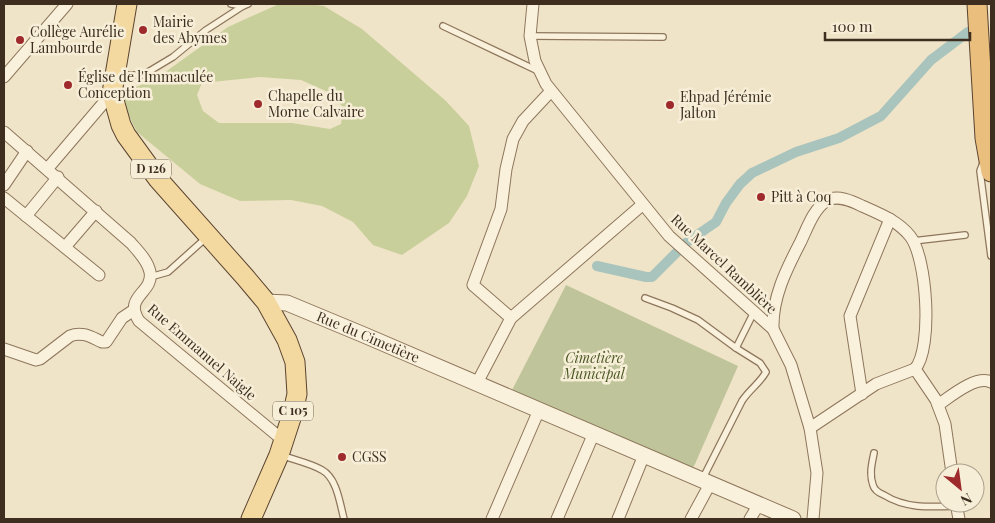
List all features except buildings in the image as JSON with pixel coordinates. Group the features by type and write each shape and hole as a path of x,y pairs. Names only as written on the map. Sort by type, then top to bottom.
{"highway":[{"path":"977,4 987,150 991,172"}],"main road":[{"name":"D 126","path":"127,4 114,84 118,114 126,135 158,179 266,302"},
{"name":"C 105","path":"251,519 281,448 297,394 295,362 287,340 266,302"}],"street":[{"path":"4,77 67,4"},
{"name":"Rue Marcel Ramblière","path":"533,4 530,36 535,61 551,91 669,236 773,329 791,366 810,428 817,473 813,519"},
{"path":"48,168 114,84"},
{"path":"511,318 473,285 500,209 506,169 513,140 523,121 551,91"},
{"path":"4,132 48,168 131,243 145,260 150,270 150,278"},
{"path":"4,185 27,151"},
{"path":"26,216 58,177"},
{"path":"4,198 99,275"},
{"path":"773,329 773,312 776,298 794,255 819,207 827,200 841,198 852,201 890,219 902,227 913,241 919,253 926,312 926,335 919,364 915,369 876,384 810,428"},
{"path":"477,384 511,318 642,205"},
{"path":"64,247 96,211"},
{"path":"862,394 850,316 890,219"},
{"name":"Rue Emmanuel Naigle","path":"150,278 148,285 134,302 134,310 139,321 281,448"},
{"name":"Rue du Cimetière","path":"266,302 287,304 793,519"},
{"path":"4,348 32,360 40,359 76,334 84,333 102,342 106,342 122,318 134,310"},
{"path":"915,369 938,405 945,424 951,463"},
{"path":"938,405 972,383 982,380 991,382"},
{"path":"492,519 539,410"},
{"path":"557,519 594,433"},
{"path":"618,519 644,455"},
{"path":"691,519 706,482"},
{"path":"750,519 759,504"}],"lane":[{"path":"231,4 246,5"},
{"path":"114,84 143,75 173,56 206,30 246,5"},
{"path":"442,26 540,72"},
{"path":"530,36 663,37"},
{"path":"987,150 980,171 991,256"},
{"path":"913,241 965,235"},
{"path":"150,278 168,272 209,236"},
{"path":"646,298 698,320 760,363 766,372 763,378 742,401 706,482"},
{"path":"736,348 754,312"},
{"path":"281,448 323,470 332,480 344,519"},
{"path":"874,453 871,469 873,487 888,498 906,505 935,508"}],"green space":[{"path":"279,4 324,6 362,29 446,101 469,126 479,166 467,196 449,223 402,255 373,245 353,222 322,206 291,200 240,201 200,184 137,132 127,112 124,92 157,78 228,27","holes":["260,77 301,80 328,92 343,107 341,124 330,129 292,123 219,123 203,111 197,95 202,83"]},
{"name":"Cimetière Municipal","path":"566,285 738,366 689,474 509,396"}],"waterway":[{"path":"687,242 716,222 726,203 740,184 752,173 796,152 839,138 881,116 931,60 968,32"},
{"path":"597,266 652,277 677,252"}],"place":[{"name":"Mairie des Abymes","path":"143,30"},
{"name":"Collège Aurélie Lambourde","path":"20,40"},
{"name":"Église de l'Immaculée Conception","path":"68,85"},
{"name":"Chapelle du Morne Calvaire","path":"258,104"},
{"name":"Ehpad Jérémie Jalton","path":"670,105"},
{"name":"Pitt à Coq","path":"761,197"},
{"name":"CGSS","path":"342,457"}]}
